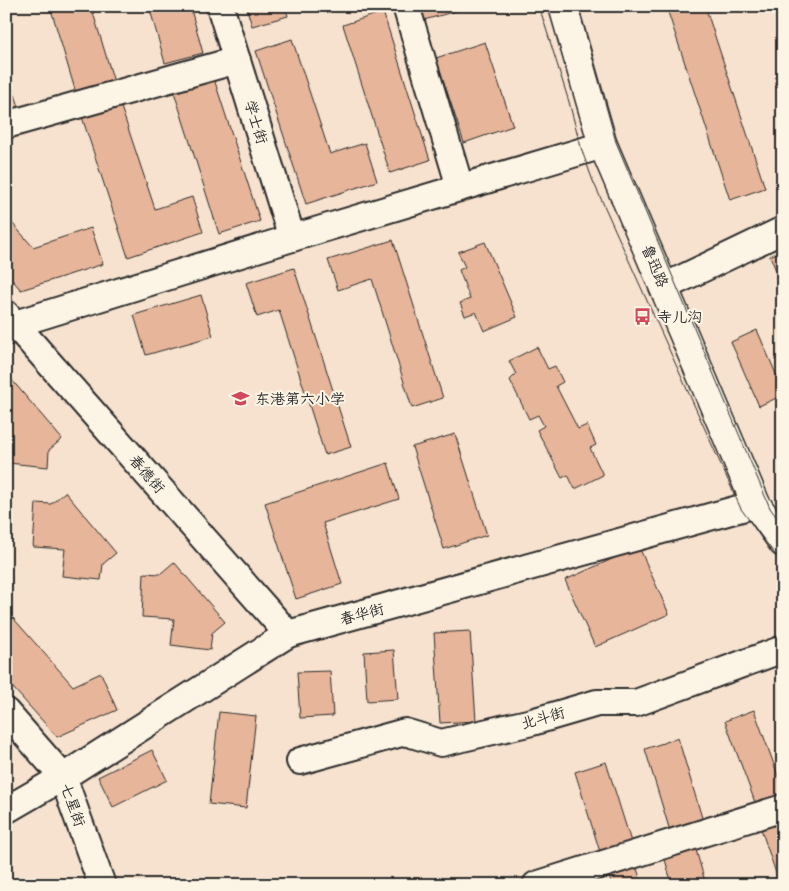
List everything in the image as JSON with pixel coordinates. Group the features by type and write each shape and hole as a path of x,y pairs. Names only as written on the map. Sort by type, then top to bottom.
{"main road":[{"name":"鲁迅路","path":"563,6 603,145 756,504 783,543"}],"street":[{"name":"学士街","path":"220,6 292,238"},
{"path":"406,6 460,188"},
{"path":"6,125 237,60"},
{"path":"9,323 603,145"},
{"path":"664,287 783,230"},
{"name":"春德街","path":"9,323 288,634"},
{"name":"春华街","path":"6,810 63,777 288,634 756,504"},
{"name":"北斗街","path":"300,760 405,732 441,743 532,722 597,702 636,704 783,649"},
{"name":"七星街","path":"6,712 63,777 102,885"},
{"path":"536,885 783,808"}],"building":[{"path":"50,6 91,6 114,82 76,93"},
{"path":"149,6 190,6 203,53 165,63"},
{"path":"246,6 285,6 288,16 252,26"},
{"path":"420,6 474,6 424,20"},
{"path":"666,6 705,6 765,188 730,200"},
{"path":"383,12 430,160 390,173 343,25"},
{"path":"292,39 330,154 365,143 377,181 306,204 256,51"},
{"path":"485,42 513,126 464,143 436,58"},
{"path":"6,70 20,109 6,114"},
{"path":"214,79 260,221 219,234 174,92"},
{"path":"119,101 155,209 192,197 203,232 128,257 81,114"},
{"path":"6,216 33,247 91,228 103,264 21,290 6,273"},
{"path":"393,240 443,398 412,408 372,279 338,290 328,260"},
{"path":"485,242 517,317 484,331 476,312 465,316 460,303 470,299 459,270 465,267 458,252"},
{"path":"783,250 783,287 770,256"},
{"path":"294,268 351,447 325,455 279,310 257,317 246,283"},
{"path":"201,295 213,336 146,355 134,315"},
{"path":"757,330 783,390 783,395 759,406 731,342"},
{"path":"537,347 548,369 555,366 563,382 556,386 578,429 587,425 596,445 590,448 603,475 575,489 568,475 562,478 537,430 544,426 538,415 529,419 510,380 516,374 509,361"},
{"path":"11,379 62,439 49,450 48,467 8,463 11,436 6,435 6,383"},
{"path":"455,434 487,535 444,549 412,447"},
{"path":"388,463 399,499 323,523 342,584 296,599 265,503"},
{"path":"65,492 116,553 103,564 101,580 62,576 65,549 33,547 36,503 51,504"},
{"path":"639,547 669,614 595,647 565,580"},
{"path":"174,562 225,622 212,633 210,650 171,645 174,619 142,617 144,573 160,574"},
{"path":"6,610 73,686 101,673 117,710 57,737 6,680"},
{"path":"470,631 476,721 440,723 434,633"},
{"path":"394,650 398,699 367,701 364,652"},
{"path":"330,671 333,716 300,718 297,672"},
{"path":"754,710 783,789 783,795 756,805 725,721"},
{"path":"219,712 256,716 246,808 209,804"},
{"path":"678,738 703,821 670,831 645,749"},
{"path":"152,750 167,780 113,807 98,777"},
{"path":"606,762 632,845 601,855 575,772"},
{"path":"783,815 783,885 780,885 759,823"},
{"path":"694,843 706,885 672,885 663,852"},
{"path":"636,865 642,885 612,885 608,873"},
{"path":"367,881 368,885 355,885"}],"tram line":[{"path":"539,6 582,151 593,181 741,509 783,565"},
{"path":"578,6 616,142 770,508 783,526"}],"place":[{"name":"寺儿沟","path":"643,317"},
{"name":"东港第六小学","path":"241,399"}]}
